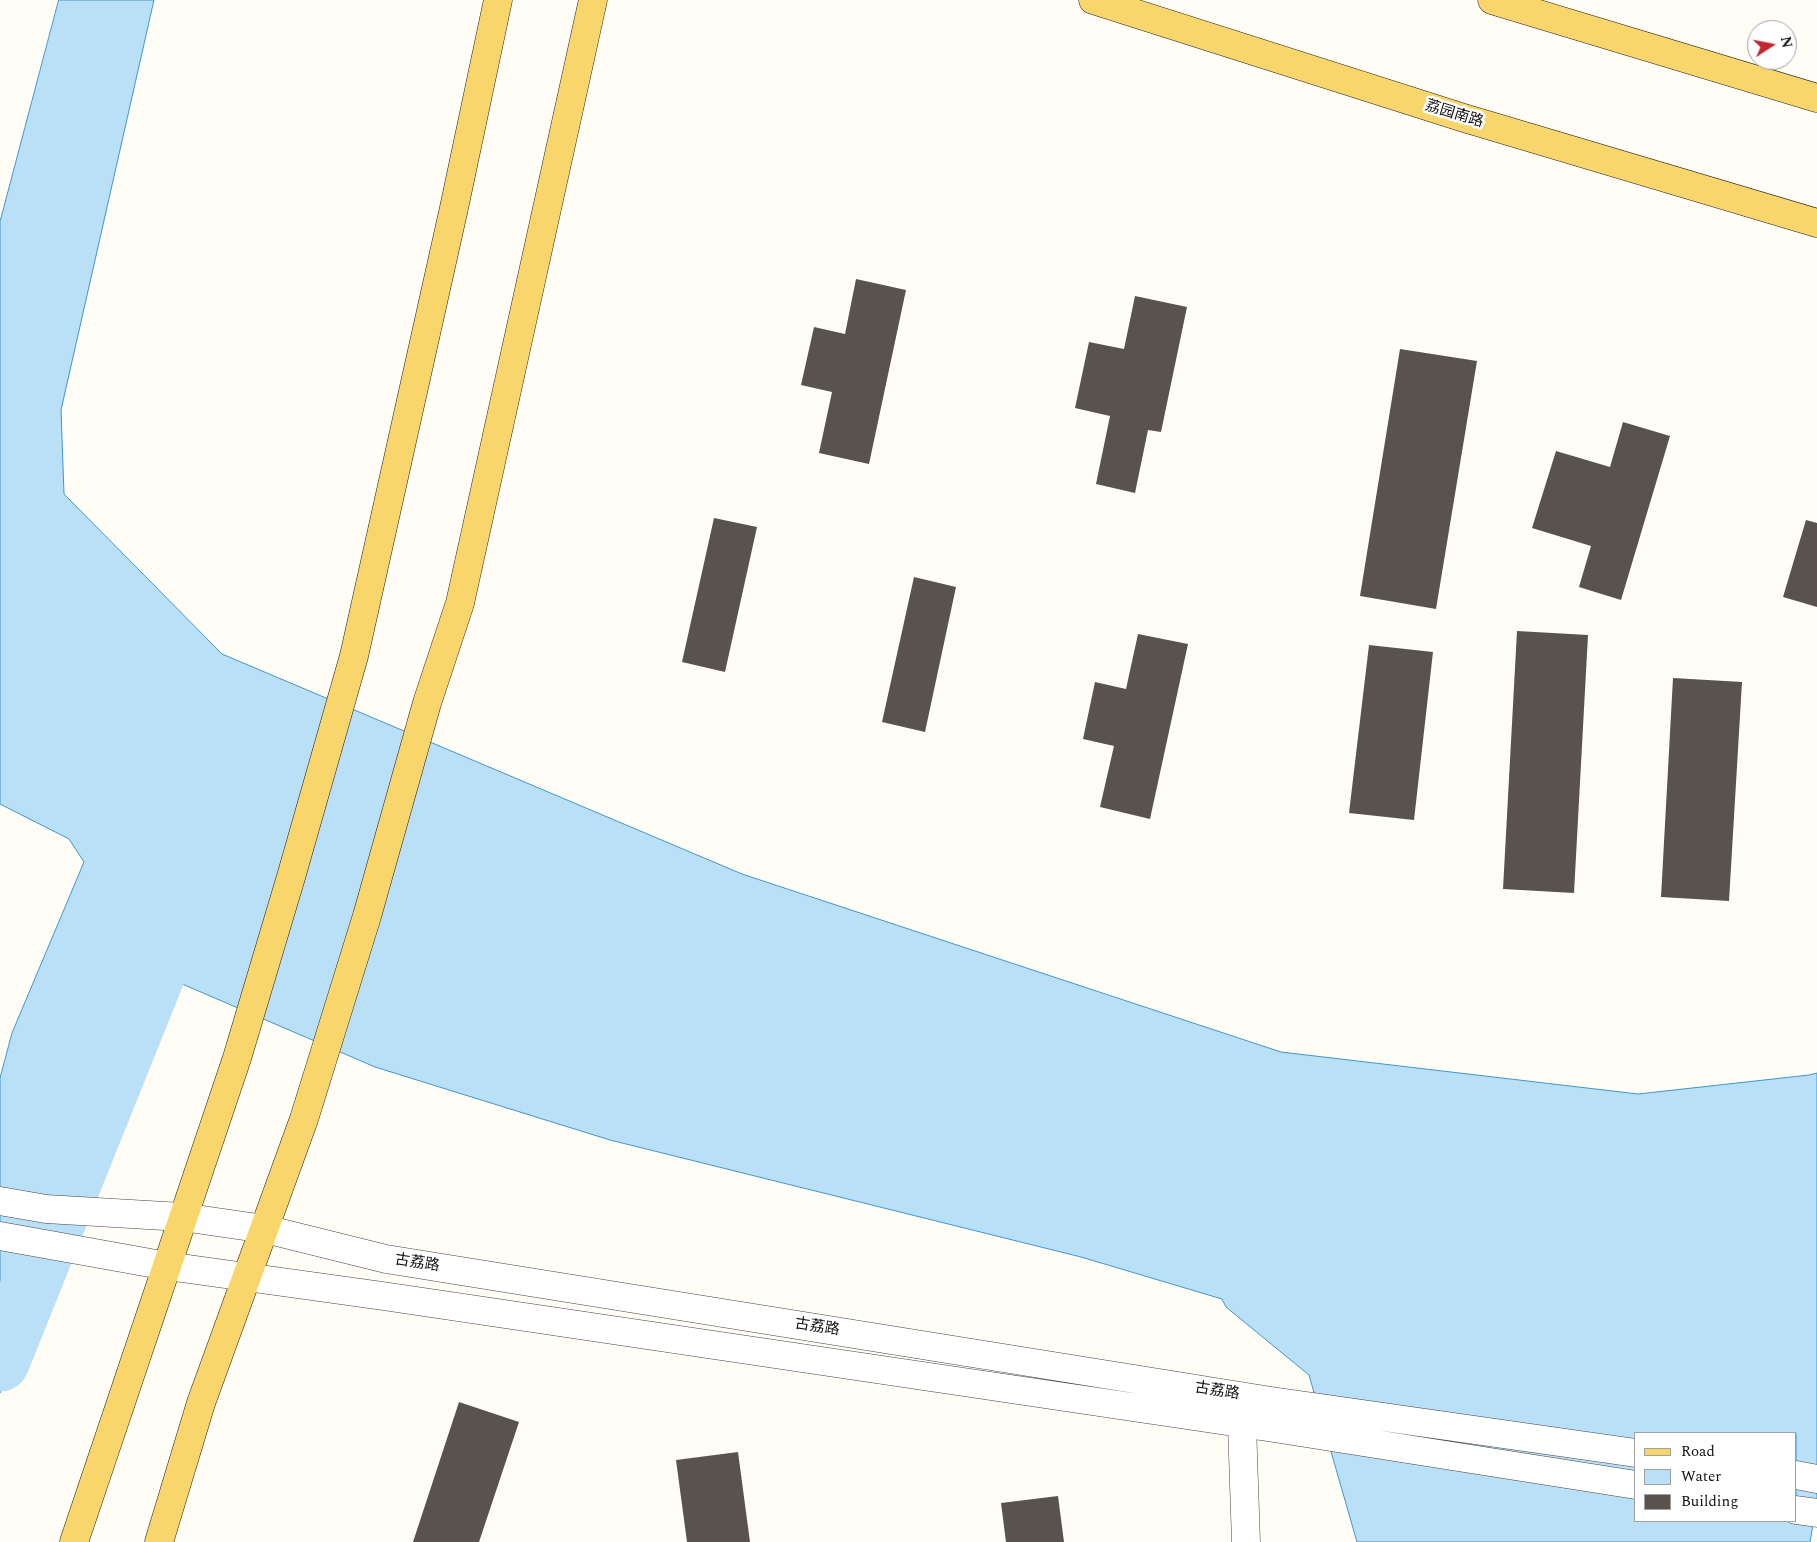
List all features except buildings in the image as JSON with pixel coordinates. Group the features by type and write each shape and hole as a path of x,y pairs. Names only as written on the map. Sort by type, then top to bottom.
{"main road":[{"path":"74,1542 237,1058 347,684 452,218 498,0"},
{"path":"159,1542 201,1403 304,1119 367,916 427,703 460,603 593,0"},
{"name":"荔园南路","path":"1093,0 1464,118 1817,223"},
{"path":"1492,0 1817,98"}],"street":[{"name":"古荔路","path":"0,1201 46,1209 182,1217 265,1229 386,1259 1271,1401 1634,1453"},
{"name":"古荔路","path":"0,1236 167,1266 1242,1425 1274,1428 1634,1485"},
{"path":"1242,1425 1246,1542"},
{"path":"1797,1476 1817,1478"},
{"path":"1797,1510 1817,1513"}],"water":[{"path":"59,0 154,0 61,410 64,494 222,654 742,874 1281,1052 1638,1094 1817,1073 1817,1501 1810,1542 1357,1542 1309,1375 1226,1307 1222,1299 1081,1257 610,1140 375,1067 159,974 101,1041 0,1393 0,1078 12,1033 84,862 69,839 0,804 0,222"}],"waterway":[{"path":"0,1362 184,904"}]}
